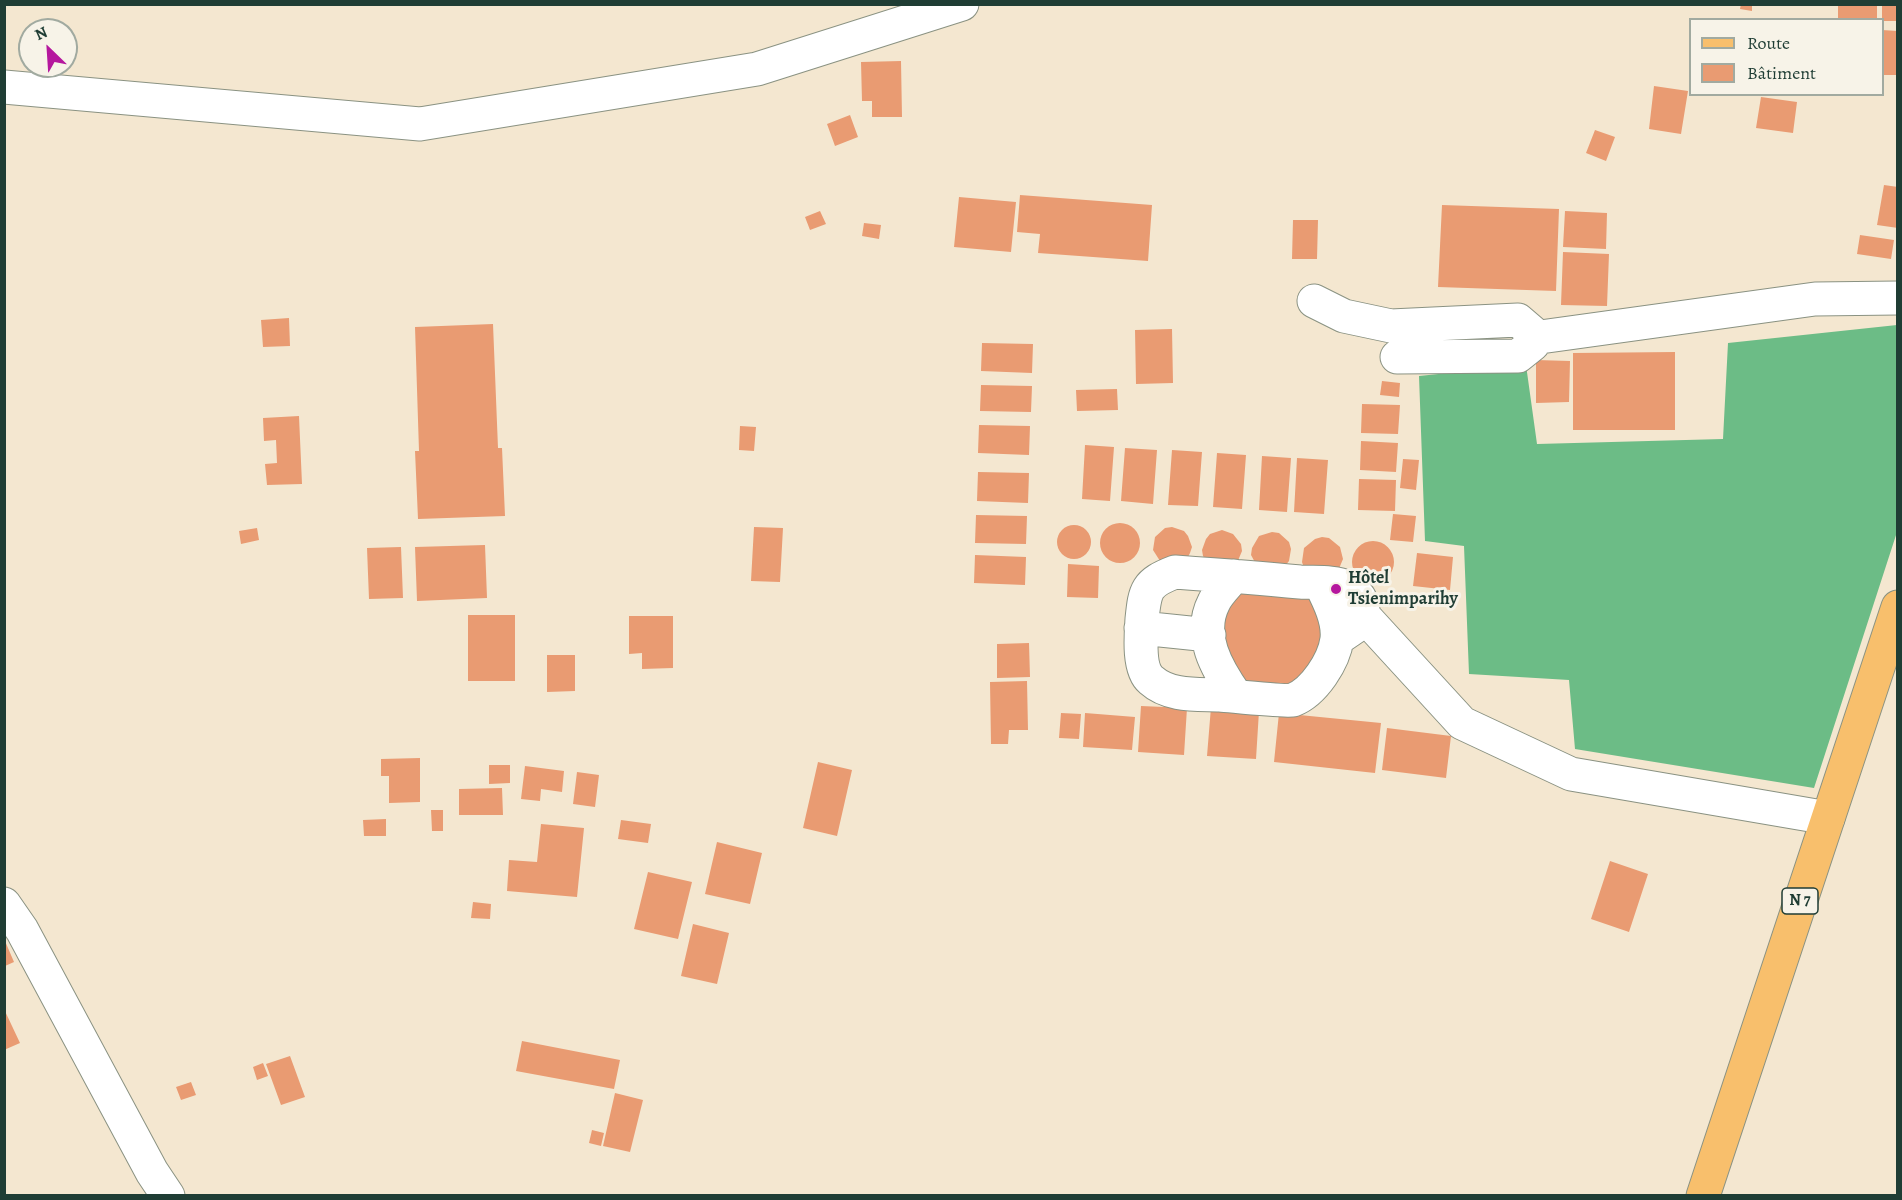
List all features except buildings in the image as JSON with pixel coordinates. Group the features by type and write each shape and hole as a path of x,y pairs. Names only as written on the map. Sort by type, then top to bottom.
{"main road":[{"name":"N 7","path":"1703,1196 1898,607"}],"street":[{"path":"4,87 420,124 757,69 962,4"},
{"path":"1533,338 1815,299 1898,298"},
{"path":"1314,301 1344,316 1391,326 1518,320 1532,332 1533,338 1533,344 1518,356 1397,357"},
{"path":"1320,583 1329,602 1337,639 1325,670 1312,687 1292,700 1169,692 1149,679 1142,658 1141,628 1144,593 1156,579 1174,572 1320,583 1345,586 1357,594 1364,607 1362,622 1337,639"},
{"path":"1234,576 1214,601 1208,620 1210,651 1218,670 1236,696"},
{"path":"1363,615 1462,723 1571,774 1828,818"},
{"path":"1141,628 1209,635"},
{"path":"4,904 22,930 152,1172 168,1196"}],"green space":[{"path":"1897,325 1897,532 1814,788 1575,749 1569,680 1469,674 1464,546 1425,541 1419,376 1526,365 1537,444 1723,439 1728,343"}],"place":[{"name":"Hôtel Tsienimparihy","path":"1336,589"}]}
